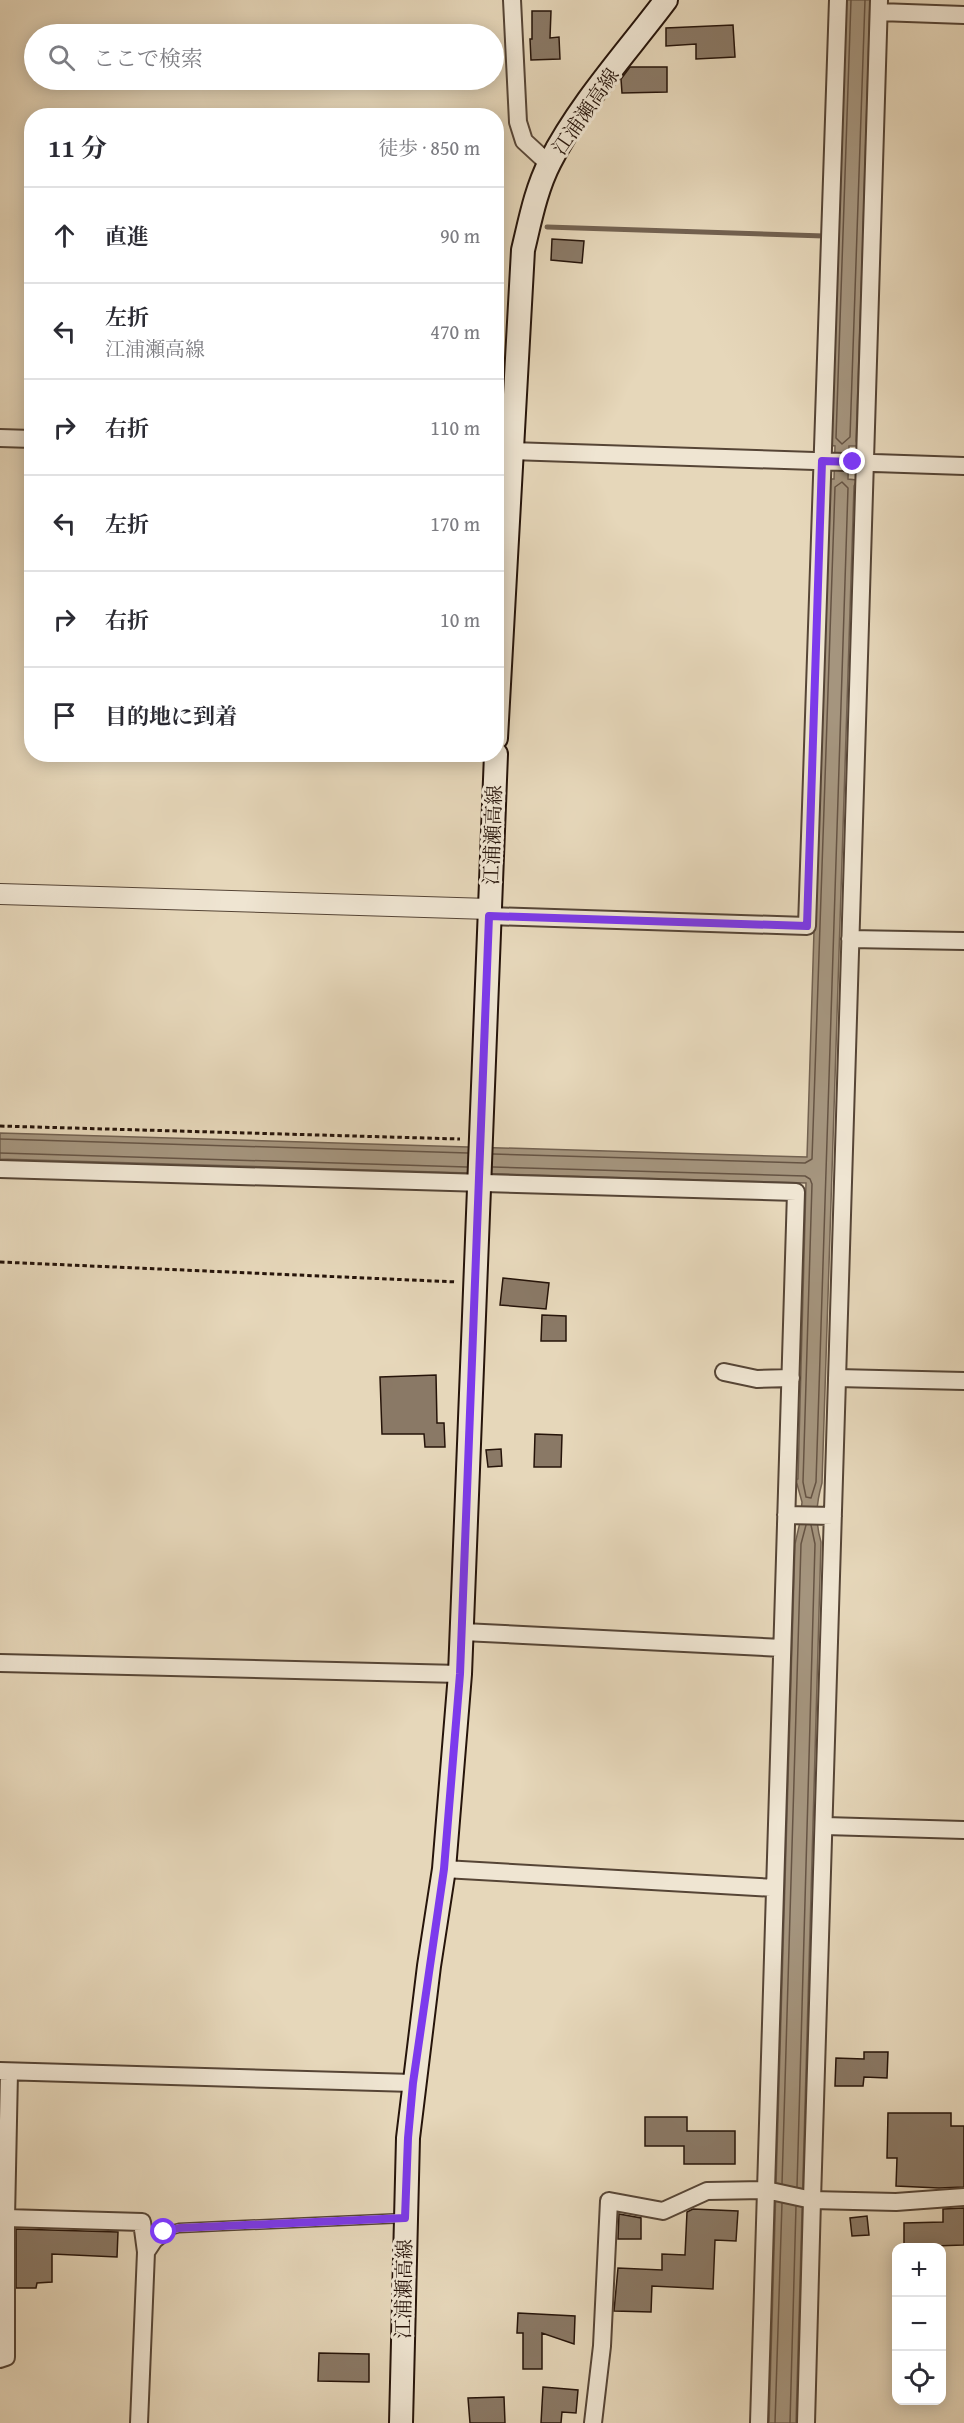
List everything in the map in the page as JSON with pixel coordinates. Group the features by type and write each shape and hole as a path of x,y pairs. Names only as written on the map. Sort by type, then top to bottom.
{"main road":[{"name":"江浦瀬高線","path":"504,511 506,454 523,250 533,209 549,164 573,123 666,0"},
{"name":"江浦瀬高線","path":"401,2423 408,2138 413,2083 444,1869 463,1632 479,1179 474,1142 489,913 496,762"}],"street":[{"path":"512,0 518,122 524,141 549,164"},
{"path":"0,894 807,926 825,461 838,0"},
{"path":"806,2423 825,1826 825,1516 837,1378 850,939 859,462 879,6 964,15"},
{"path":"0,438 24,439"},
{"path":"506,454 964,466"},
{"path":"850,939 964,941"},
{"path":"0,1169 479,1179 796,1192 791,1378 793,1515 782,1648 759,2423"},
{"path":"724,1372 757,1379 791,1378"},
{"path":"837,1378 964,1381"},
{"path":"793,1515 825,1516"},
{"path":"463,1632 782,1648"},
{"path":"0,1664 460,1674"},
{"path":"825,1826 964,1830"},
{"path":"444,1869 775,1888"},
{"path":"0,2359 6,2357 4,2072 413,2083"},
{"path":"593,2423 602,2346 609,2201 663,2211 707,2191 766,2190 812,2200 896,2202 964,2198"},
{"path":"6,2218 142,2222 146,2252 139,2423"},
{"path":"146,2252 154,2240 164,2232"}],"lane":[{"path":"164,2232 179,2228 405,2218"}],"path":[{"path":"0,1126 474,1142"},
{"path":"0,1262 462,1282"}],"water":[{"path":"845,0 870,0 863,234 865,238 863,238 856,441 858,446 849,446 848,479 857,480 854,486 822,1483 817,1512 821,1542 796,2423 769,2423 795,1544 802,1502 797,1484 793,1484 793,1480 798,1479 806,1183 0,1159 0,1133 807,1157 828,479 834,479 835,446 829,445"}],"building":[{"path":"532,11 551,11 550,38 559,37 560,59 531,60"},
{"path":"733,25 735,57 696,59 696,44 666,46 666,28"},
{"path":"630,67 667,67 667,92 622,93 621,79"},
{"path":"552,239 584,241 582,263 551,260"},
{"path":"503,1278 549,1283 546,1309 500,1305"},
{"path":"542,1315 566,1316 566,1341 541,1341"},
{"path":"436,1375 437,1423 444,1423 445,1447 425,1447 424,1434 382,1434 380,1377"},
{"path":"535,1434 562,1435 561,1467 534,1467"},
{"path":"501,1449 502,1466 488,1467 486,1450"},
{"path":"864,2052 888,2052 887,2078 864,2077 863,2086 835,2086 836,2058 864,2059"},
{"path":"888,2113 951,2113 951,2126 964,2126 964,2187 896,2186 897,2158 887,2158"},
{"path":"645,2117 687,2117 687,2131 735,2131 735,2164 684,2164 684,2146 645,2146"},
{"path":"964,2208 964,2245 904,2243 904,2223 943,2222 943,2209"},
{"path":"693,2209 738,2211 736,2241 715,2240 713,2289 652,2286 651,2312 614,2311 618,2268 662,2270 662,2254 685,2255 687,2212"},
{"path":"619,2214 641,2218 641,2239 618,2239"},
{"path":"867,2216 869,2235 852,2236 850,2218"},
{"path":"16,2229 118,2232 117,2257 52,2254 52,2282 37,2283 36,2288 16,2288"},
{"path":"518,2313 575,2316 574,2344 542,2333 542,2369 523,2369 523,2333 517,2333"},
{"path":"319,2353 369,2354 369,2382 318,2381"},
{"path":"543,2387 578,2390 576,2413 562,2412 561,2423 541,2423"},
{"path":"504,2397 505,2423 470,2423 468,2398"}],"waterway":[{"path":"547,227 824,236"}],"route":[{"path":"164,2232 179,2228 405,2218 413,2083 444,1869 463,1632 489,916 807,926 822,461 853,462"}]}
